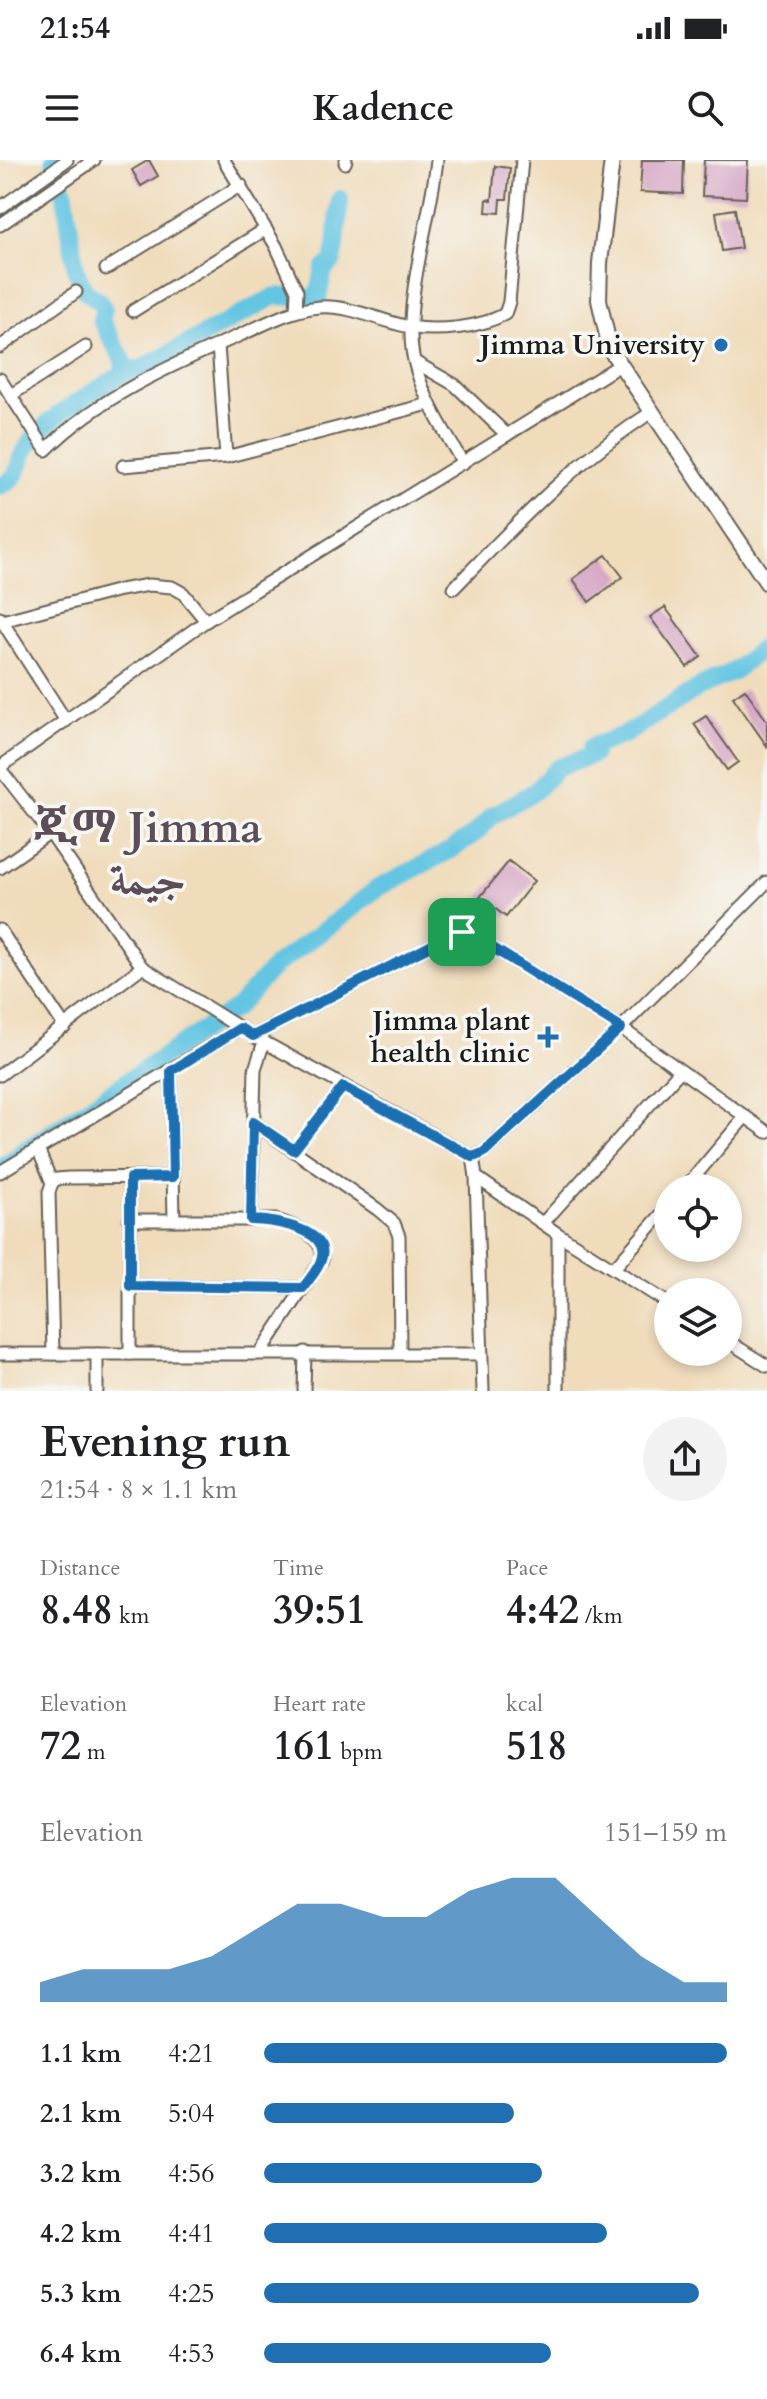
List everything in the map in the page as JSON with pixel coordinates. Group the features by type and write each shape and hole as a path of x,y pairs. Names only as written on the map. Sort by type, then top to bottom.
{"street":[{"path":"0,208 67,160"},
{"path":"0,225 94,160"},
{"path":"224,160 266,229 297,291 296,311"},
{"path":"437,160 411,327 415,362 429,404 463,463"},
{"path":"0,379 46,450 64,432 113,397 218,345 296,311 322,307 411,327 489,322 505,314 509,302 522,160"},
{"path":"612,160 600,263 599,300 610,349 767,583"},
{"path":"106,269 241,185"},
{"path":"133,311 266,229"},
{"path":"0,347 76,292"},
{"path":"218,345 226,457"},
{"path":"11,395 86,347"},
{"path":"415,362 455,385 507,435"},
{"path":"473,1157 259,1039 142,967 50,833 0,768 206,621 620,365"},
{"path":"123,466 226,457 429,404"},
{"path":"454,588 551,489 617,434 652,412"},
{"path":"66,721 1,620 149,585 172,587 183,593 206,621"},
{"path":"0,868 50,833"},
{"path":"473,1157 483,1153 621,1028 767,882"},
{"path":"0,930 65,1027"},
{"path":"259,1039 456,933 469,933 621,1028 767,1132"},
{"path":"0,1074 142,967"},
{"path":"0,1172 171,1071 235,1025"},
{"path":"251,1220 255,1069 259,1039"},
{"path":"171,1071 174,1220"},
{"path":"543,1223 680,1071"},
{"path":"294,1150 343,1087"},
{"path":"697,1174 745,1117"},
{"path":"253,1122 377,1209 397,1230 400,1352"},
{"path":"38,1149 52,1183"},
{"path":"473,1157 483,1391"},
{"path":"53,1354 49,1192 52,1183 68,1178 173,1177"},
{"path":"476,1177 558,1234 654,1294"},
{"path":"130,1178 130,1354"},
{"path":"129,1220 277,1220 292,1225 320,1243 322,1260 261,1352"},
{"path":"614,1268 654,1223"},
{"path":"558,1234 558,1391"},
{"path":"130,1286 303,1288"},
{"path":"742,1350 767,1366"},
{"path":"304,1391 305,1352"},
{"path":"0,1354 482,1354"},
{"path":"97,1354 97,1391"}],"building":[{"path":"149,160 158,176 141,186 132,170"},
{"path":"642,160 684,160 683,194 640,192"},
{"path":"704,160 748,160 746,198 702,196"},
{"path":"495,166 510,168 507,199 501,199 500,213 486,212 487,199 492,200"},
{"path":"735,209 741,248 722,251 716,212"},
{"path":"606,555 623,577 589,602 573,579"},
{"path":"665,607 701,657 687,667 650,617"},
{"path":"745,689 767,721 767,746 733,697"},
{"path":"706,716 738,762 727,770 694,724"},
{"path":"509,861 534,881 506,917 480,897"}],"waterway":[{"path":"0,486 13,478 24,452 36,435 72,405 124,373 123,360 101,320 104,309 85,291 76,271 65,195 54,160"},
{"path":"124,373 143,368 275,296 318,298 324,269 333,261 340,199"},
{"path":"1,1169 237,1007 276,965 376,889 451,850 477,832 492,816 535,791 557,768 593,755 591,747 626,734 698,688 734,671 767,644"}],"place":[{"name":"Jimma University","path":"721,345"},
{"name":"Jimma plant health clinic","path":"548,1037"}],"district":[{"name":"ጂማ Jimma جيمة","path":"148,854"}],"route":[{"path":"462,932 519,962 621,1028 483,1153 473,1157 343,1087 294,1150 253,1122 251,1220 277,1220 292,1225 320,1243 322,1260 303,1288 130,1286 130,1178 173,1177 171,1071 240,1028 253,1036 462,932"}]}
